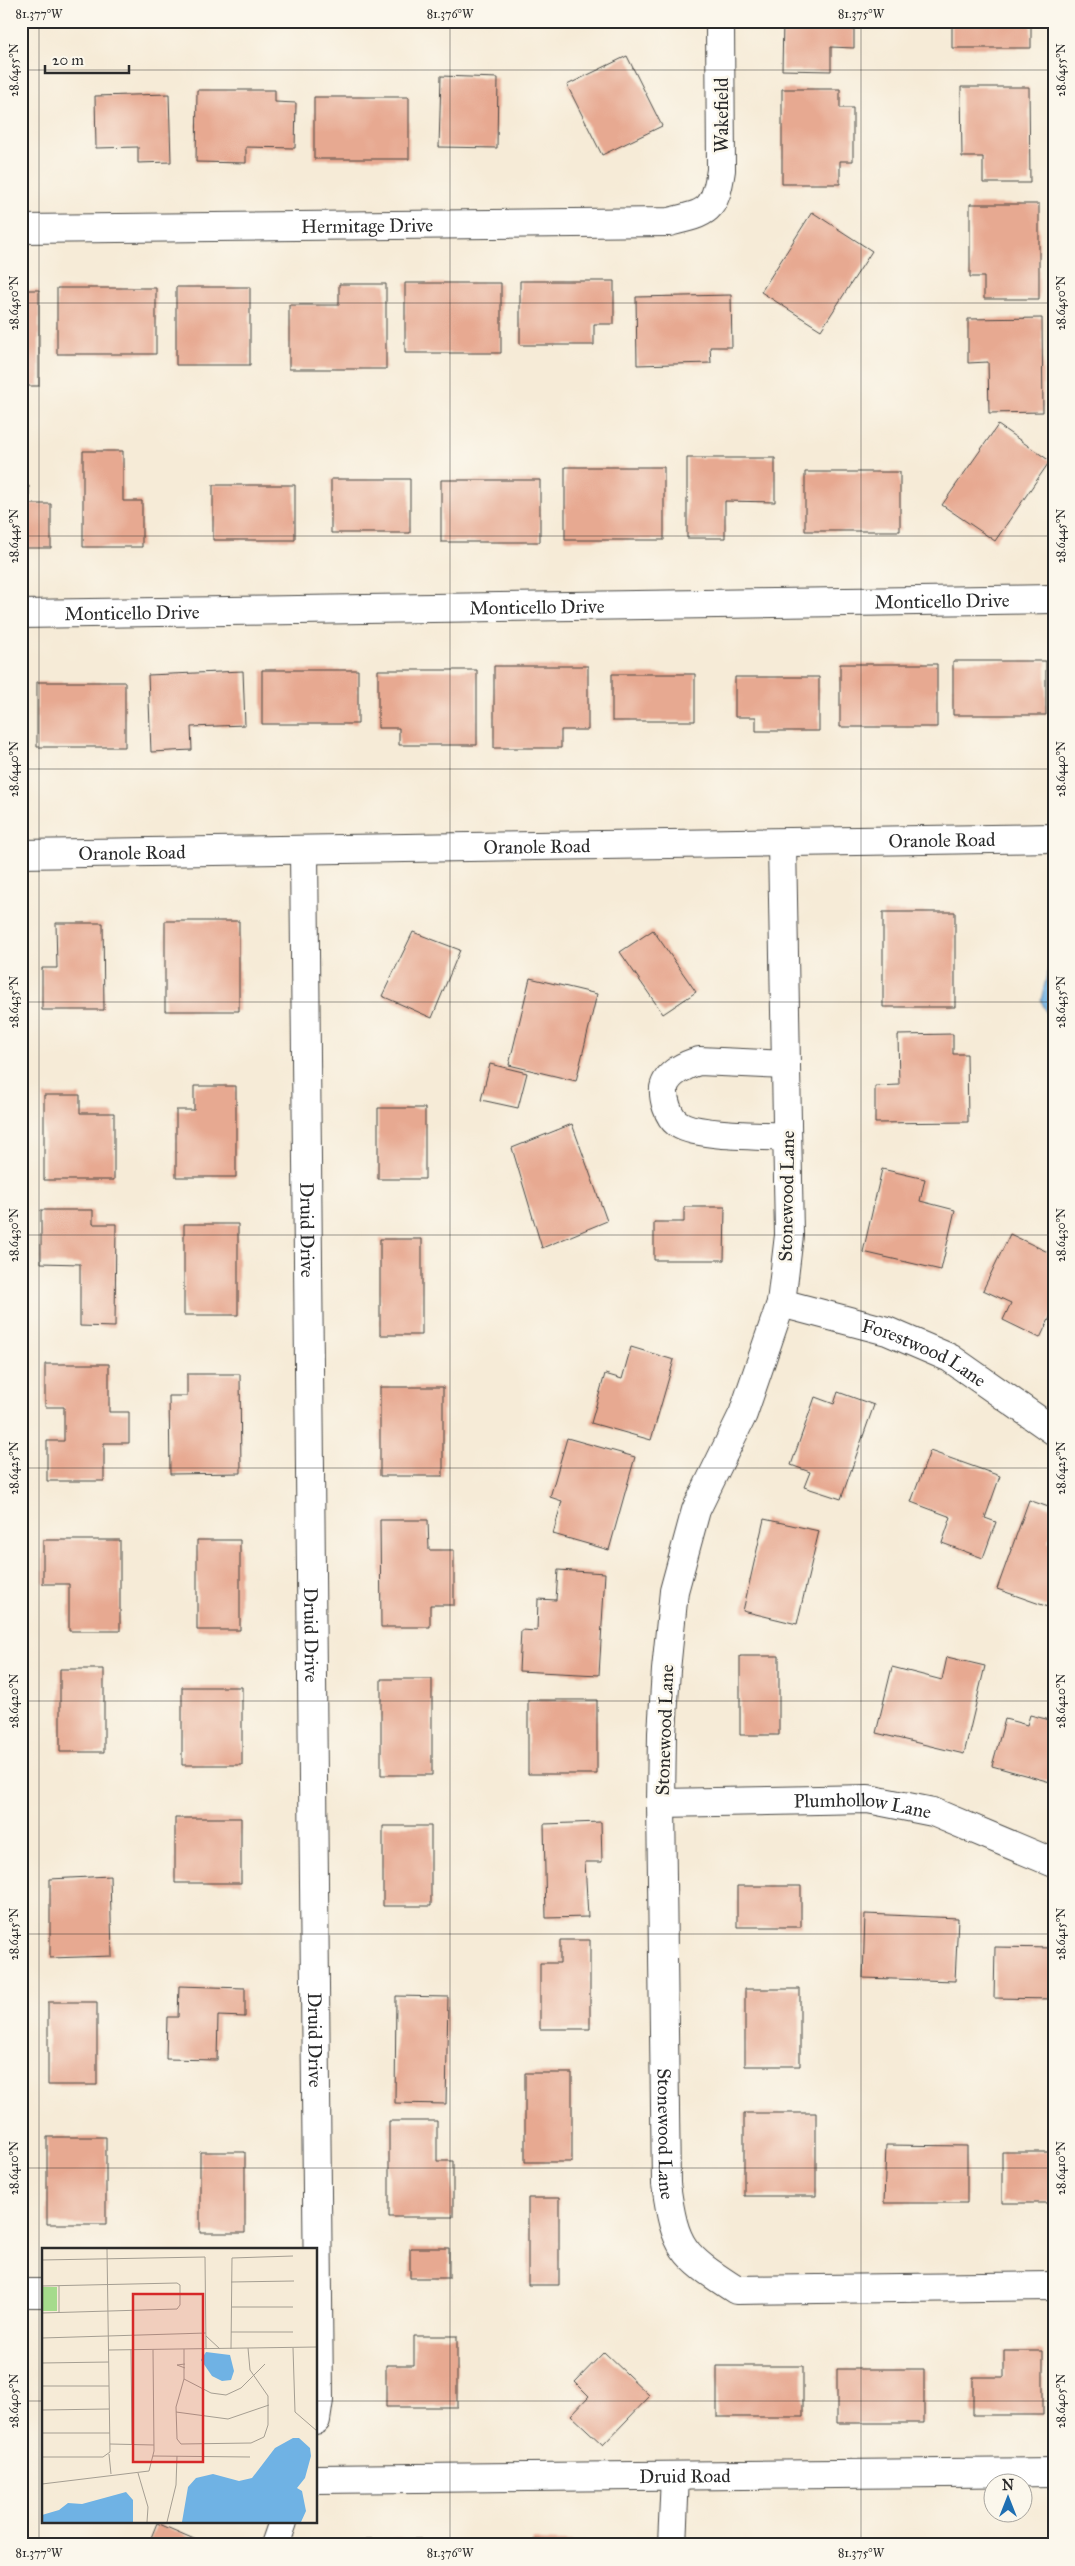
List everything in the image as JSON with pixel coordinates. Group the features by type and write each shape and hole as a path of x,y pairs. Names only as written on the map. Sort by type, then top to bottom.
{"street":[{"name":"Wakefield","path":"710,207 718,193 721,170 720,21"},
{"name":"Hermitage Drive","path":"21,229 668,222 695,216 710,207"},
{"name":"Monticello Drive","path":"21,614 1054,599"},
{"name":"Oranole Road","path":"21,854 1054,838"},
{"name":"Stonewood Lane","path":"782,843 789,1235 781,1302 743,1414 696,1510 674,1591 662,1733 661,1803 666,2184 671,2219 680,2246 699,2266 736,2290 1054,2286"},
{"name":"Druid Drive","path":"304,850 316,2248"},
{"path":"786,1065 699,1061 686,1064 673,1075 664,1087 666,1105 677,1123 698,1132 787,1137"},
{"name":"Forestwood Lane","path":"781,1302 887,1331 950,1358 1054,1431"},
{"name":"Plumhollow Lane","path":"661,1803 868,1799 933,1812 1054,1863"},
{"path":"21,2293 42,2293"},
{"name":"Druid Drive","path":"318,2337 320,2400 318,2410"},
{"name":"Druid Road","path":"318,2479 1054,2472"},
{"path":"672,2545 675,2476"},
{"path":"275,2545 282,2524"}],"water":[{"path":"1054,943 1054,1033 1041,1000"}],"building":[{"path":"783,21 854,21 854,48 831,47 831,71 782,70"},
{"path":"952,21 1031,21 1031,48 952,48"},
{"path":"627,56 662,126 602,155 567,85"},
{"path":"441,76 498,78 497,148 439,147"},
{"path":"961,87 1029,87 1030,183 983,183 983,157 962,157"},
{"path":"782,89 840,89 840,108 853,108 853,161 840,161 840,184 782,184"},
{"path":"197,90 275,90 275,102 296,103 295,148 246,147 246,163 196,162"},
{"path":"169,94 171,162 138,163 138,147 96,148 95,96"},
{"path":"314,97 409,97 409,159 314,159"},
{"path":"970,204 1039,204 1039,299 984,299 984,277 970,277"},
{"path":"812,212 872,251 821,330 761,292"},
{"path":"520,281 614,281 614,324 594,324 594,345 520,345"},
{"path":"405,283 501,283 501,353 405,353"},
{"path":"339,284 386,284 386,369 289,369 289,305 339,305"},
{"path":"176,287 250,287 250,365 176,365"},
{"path":"57,288 156,288 156,354 57,354"},
{"path":"21,290 39,290 39,386 21,386"},
{"path":"731,295 732,347 710,347 711,363 637,365 636,297"},
{"path":"1042,318 1043,412 989,413 988,362 968,363 968,319"},
{"path":"998,425 1050,461 995,541 942,505"},
{"path":"83,451 123,451 123,501 142,501 142,547 83,547"},
{"path":"687,458 775,458 775,502 725,501 725,538 687,538"},
{"path":"565,467 664,467 664,540 565,540"},
{"path":"805,472 900,472 900,531 805,531"},
{"path":"331,479 410,479 410,533 331,533"},
{"path":"441,480 540,480 540,542 441,542"},
{"path":"213,485 295,485 295,540 213,540"},
{"path":"21,486 29,486 29,504 51,504 51,548 21,548"},
{"path":"953,661 1046,661 1046,715 953,715"},
{"path":"840,664 937,664 937,727 840,727"},
{"path":"494,666 588,666 588,730 561,730 561,748 494,748"},
{"path":"262,670 358,670 358,724 262,724"},
{"path":"378,670 477,670 477,745 399,745 399,728 378,728"},
{"path":"243,671 245,725 191,727 192,750 151,752 148,675"},
{"path":"612,674 695,674 695,721 612,721"},
{"path":"735,677 819,677 819,731 756,731 756,717 735,717"},
{"path":"37,682 125,682 125,747 37,747"},
{"path":"883,912 955,912 955,1007 883,1007"},
{"path":"165,921 239,921 239,1011 165,1011"},
{"path":"56,923 103,923 104,1010 42,1010 42,968 57,968"},
{"path":"653,930 696,992 663,1014 620,952"},
{"path":"413,932 460,950 432,1018 382,996"},
{"path":"530,978 597,994 576,1081 509,1065"},
{"path":"953,1034 953,1054 967,1054 968,1122 875,1123 875,1086 899,1085 898,1035"},
{"path":"490,1064 527,1073 518,1108 481,1100"},
{"path":"194,1086 236,1086 236,1177 176,1177 176,1110 194,1110"},
{"path":"44,1095 80,1095 80,1113 114,1113 114,1180 44,1180"},
{"path":"378,1108 425,1108 425,1179 378,1179"},
{"path":"572,1124 607,1221 542,1248 512,1148"},
{"path":"882,1169 925,1179 920,1201 955,1210 941,1270 863,1252"},
{"path":"684,1207 725,1207 724,1260 654,1260 654,1222 684,1222"},
{"path":"41,1210 93,1210 93,1224 116,1224 115,1327 80,1326 80,1264 41,1263"},
{"path":"184,1224 238,1224 238,1315 184,1315"},
{"path":"1010,1234 1054,1255 1054,1309 1040,1338 1003,1320 1011,1303 983,1290"},
{"path":"380,1239 422,1239 422,1335 380,1335"},
{"path":"631,1347 674,1360 651,1440 591,1423 605,1374 622,1379"},
{"path":"45,1364 109,1364 109,1412 129,1412 129,1443 104,1443 104,1481 47,1481 47,1441 64,1441 64,1407 45,1407"},
{"path":"187,1374 240,1374 241,1473 170,1474 169,1396 187,1396"},
{"path":"380,1387 443,1387 443,1476 380,1476"},
{"path":"838,1392 874,1405 841,1499 804,1487 810,1472 791,1465 815,1397 834,1404"},
{"path":"567,1438 635,1457 609,1550 553,1534 562,1501 550,1497"},
{"path":"930,1451 1000,1476 985,1518 996,1522 983,1558 942,1543 951,1517 911,1502"},
{"path":"1029,1500 1054,1509 1054,1525 1048,1542 1054,1544 1054,1609 997,1589"},
{"path":"764,1519 819,1531 797,1624 743,1611"},
{"path":"380,1520 428,1520 429,1550 454,1550 454,1605 430,1605 430,1627 381,1627"},
{"path":"43,1540 120,1540 120,1631 69,1631 69,1584 43,1584"},
{"path":"197,1540 240,1540 240,1630 197,1630"},
{"path":"558,1570 605,1573 599,1675 519,1671 521,1630 537,1631 538,1599 556,1600"},
{"path":"740,1656 779,1656 779,1735 740,1735"},
{"path":"947,1657 985,1666 964,1754 876,1733 892,1667 942,1680"},
{"path":"60,1669 104,1669 104,1752 60,1752"},
{"path":"381,1679 432,1679 432,1775 381,1775"},
{"path":"182,1687 242,1687 242,1765 182,1765"},
{"path":"528,1700 597,1700 597,1774 528,1774"},
{"path":"1030,1715 1054,1721 1054,1783 992,1766 1005,1719 1027,1725"},
{"path":"175,1818 241,1818 241,1883 175,1883"},
{"path":"601,1822 602,1862 585,1862 588,1917 546,1918 544,1824"},
{"path":"383,1826 431,1826 431,1906 383,1906"},
{"path":"110,1876 112,1956 50,1958 50,1879"},
{"path":"737,1886 801,1886 801,1927 737,1927"},
{"path":"865,1914 958,1918 955,1981 863,1978"},
{"path":"560,1940 590,1940 590,2029 540,2029 540,1963 560,1963"},
{"path":"995,1947 1054,1948 1054,1999 994,1998"},
{"path":"179,1986 245,1988 245,2017 218,2016 217,2060 166,2059 167,2017 178,2017"},
{"path":"745,1989 800,1989 800,2066 745,2066"},
{"path":"396,1996 448,1997 446,2104 395,2103"},
{"path":"48,2002 97,2002 97,2085 48,2085"},
{"path":"525,2073 572,2073 572,2162 525,2162"},
{"path":"744,2113 816,2113 816,2196 744,2196"},
{"path":"389,2121 437,2121 437,2161 453,2161 453,2217 389,2217"},
{"path":"47,2137 106,2137 106,2224 47,2224"},
{"path":"886,2145 967,2146 967,2203 884,2203"},
{"path":"200,2152 245,2152 245,2233 200,2233"},
{"path":"1002,2152 1054,2152 1054,2203 1002,2203"},
{"path":"528,2198 559,2198 559,2285 528,2285"},
{"path":"410,2248 449,2248 449,2278 410,2278"},
{"path":"414,2336 457,2336 457,2407 386,2407 386,2365 414,2365"},
{"path":"1004,2351 1043,2351 1043,2415 973,2415 973,2377 1004,2377"},
{"path":"604,2352 650,2396 603,2445 571,2415 589,2396 575,2382"},
{"path":"717,2366 803,2366 803,2417 717,2417"},
{"path":"837,2369 924,2369 924,2423 837,2423"},
{"path":"157,2524 159,2524 208,2545 148,2545"},
{"path":"365,2539 421,2539 421,2545 366,2545"},
{"path":"533,2540 599,2542 599,2545 533,2545"}]}
